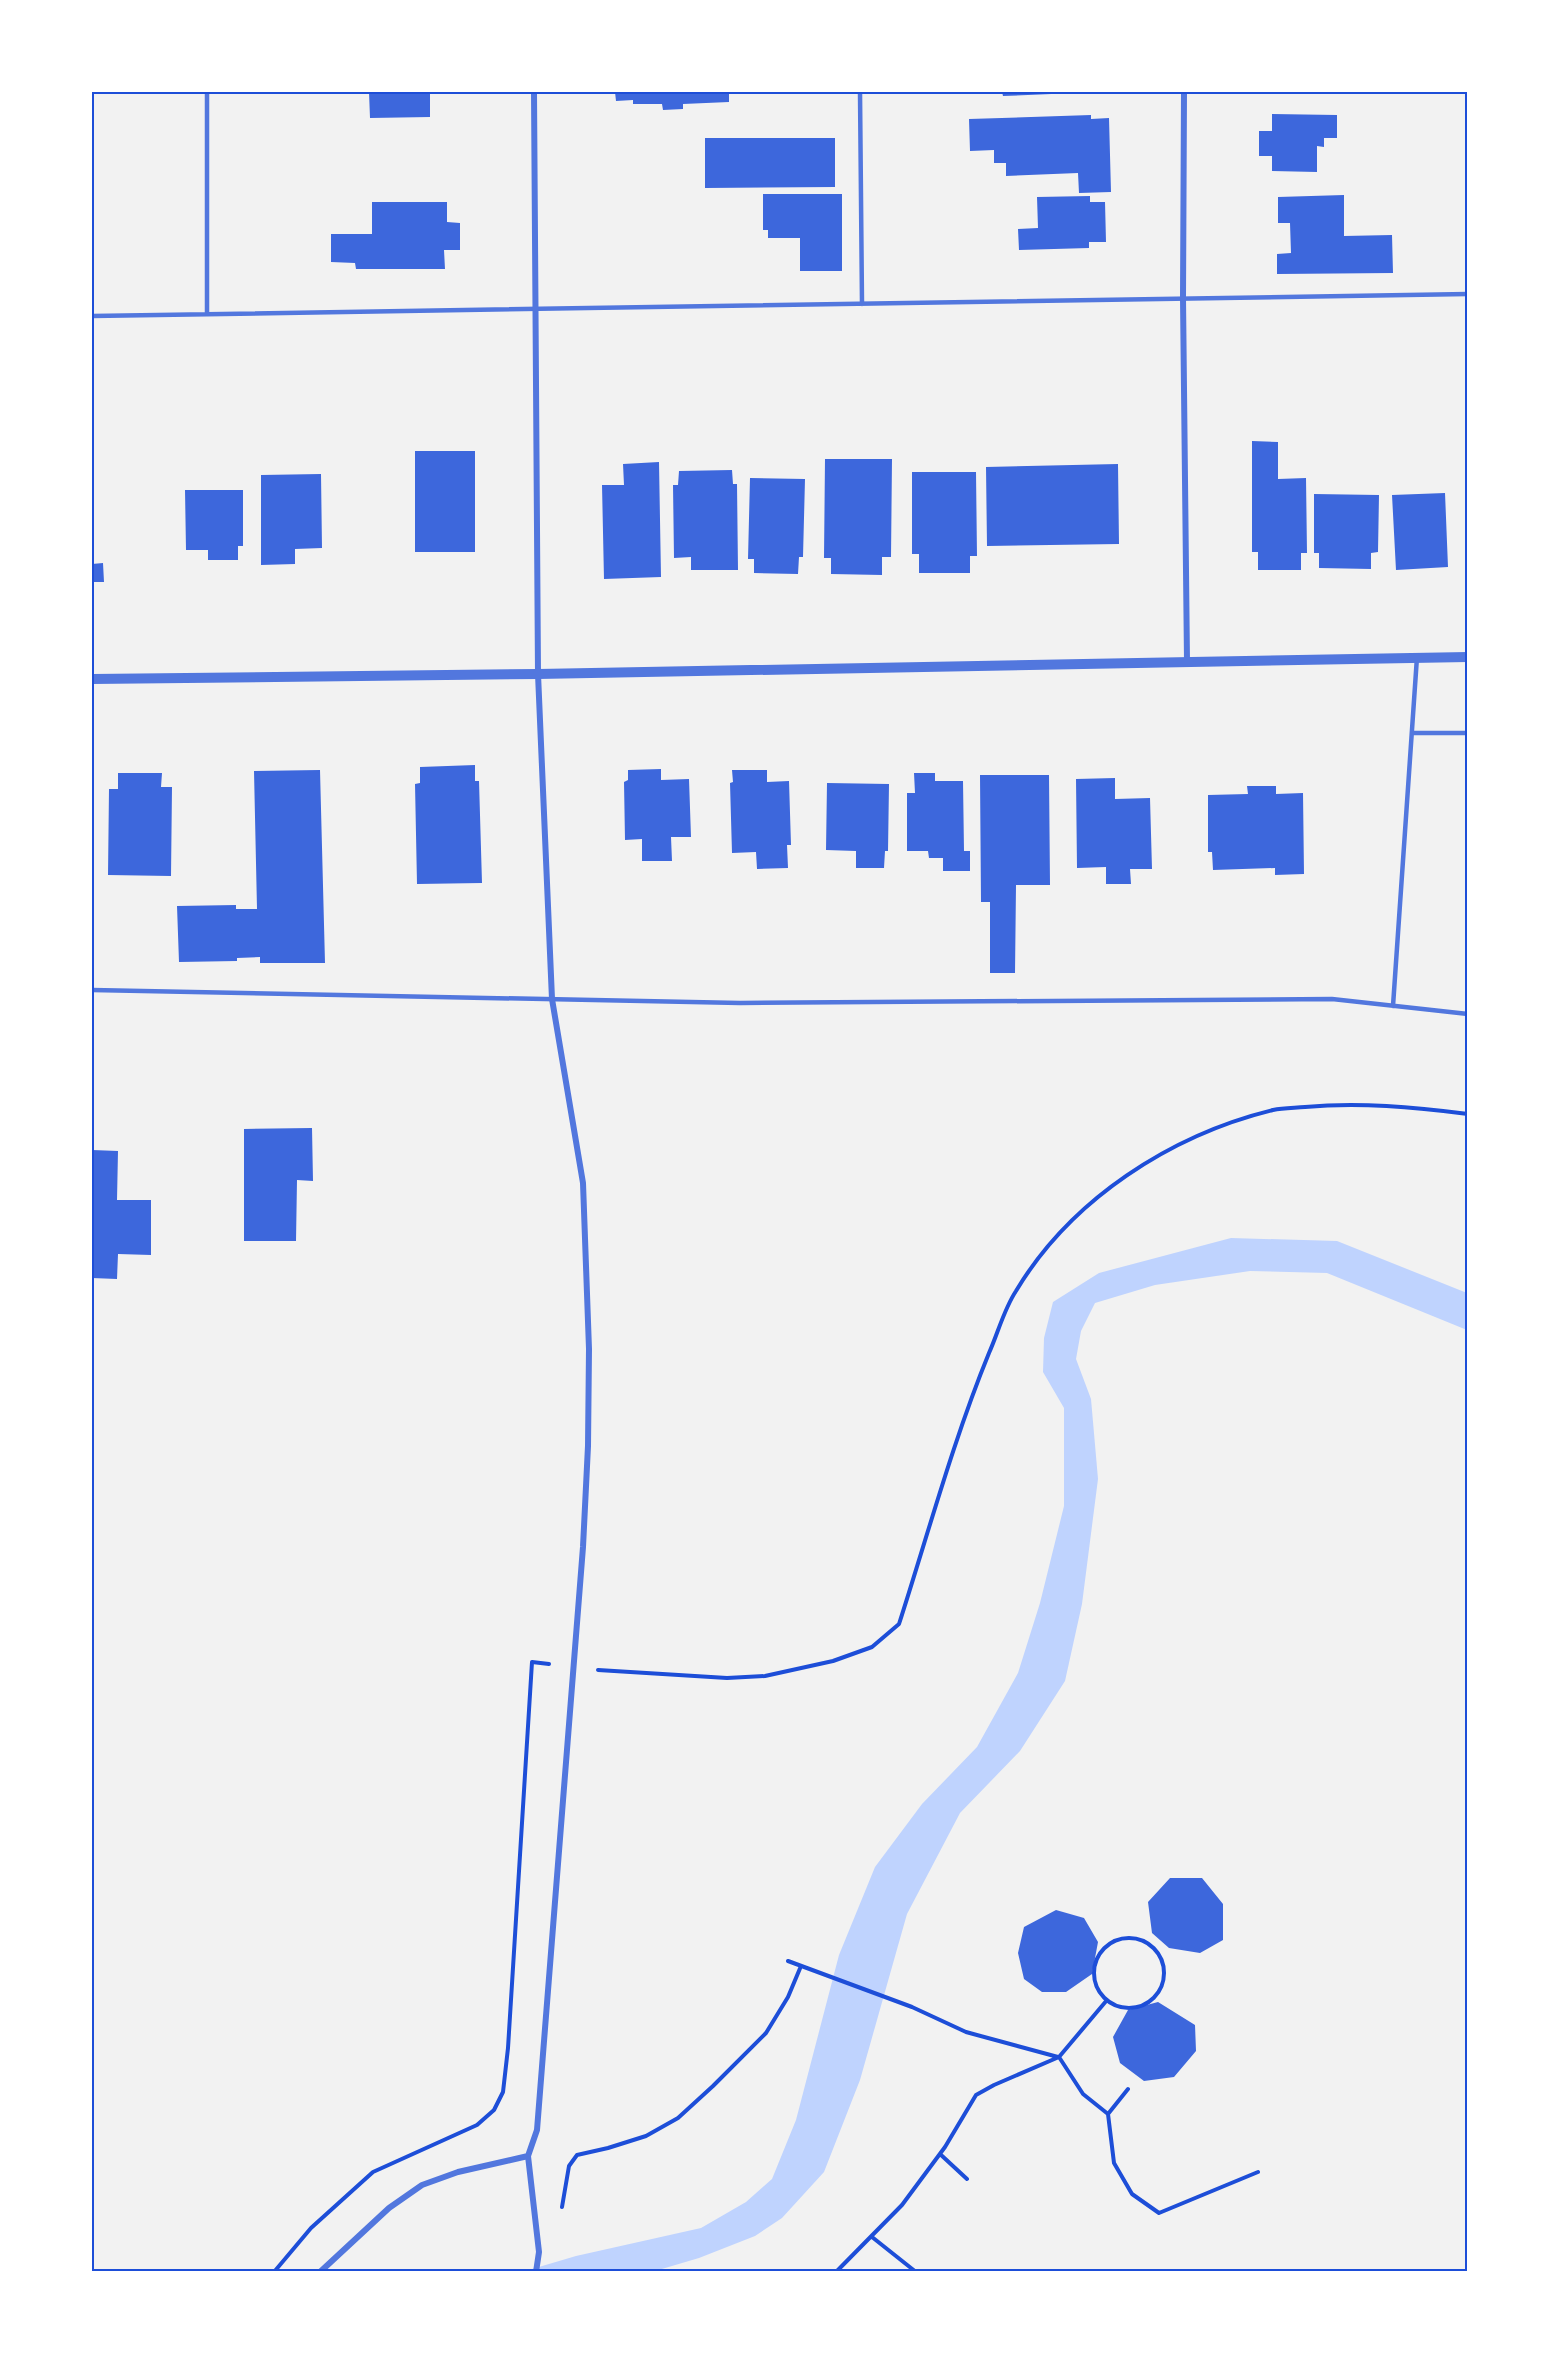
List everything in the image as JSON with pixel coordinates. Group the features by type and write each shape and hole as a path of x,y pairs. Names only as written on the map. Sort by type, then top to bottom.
{"street":[{"path":"534,92 538,674 552,999 583,1183 589,1320 588,1446 583,1547 537,2130 528,2156 539,2252 536,2271"},
{"path":"1184,92 1186,661"},
{"path":"92,679 538,674 1467,657"},
{"path":"320,2271 389,2208 422,2185 458,2172 528,2156"}],"lane":[{"path":"207,92 207,314"},
{"path":"860,92 862,304"},
{"path":"92,316 1467,294"},
{"path":"1393,1006 1417,657"},
{"path":"1412,733 1467,733"},
{"path":"92,990 740,1003 1332,999 1467,1014"}],"path":[{"path":"603,1670 727,1678 765,1676 833,1661 872,1647 898,1624 974,1390 1015,1292 1048,1246 1063,1230 1086,1207 1138,1167 1202,1134 1274,1110 1333,1104 1467,1114"},
{"path":"274,2271 311,2228 373,2172 477,2126 494,2110 503,2092 508,2048 532,1662 554,1665"},
{"path":"1128,1938 1149,1945 1157,1953 1164,1974 1162,1984 1156,1994 1139,2007 1116,2006 1107,2000 1099,1991 1094,1979 1094,1967 1098,1956 1105,1947 1116,1940 1128,1938"},
{"path":"788,1961 912,2007 966,2032 1059,2057 1083,2094 1108,2114 1114,2163 1132,2194 1159,2212 1258,2172"},
{"path":"562,2208 569,2166 577,2155 646,2136 678,2118 766,2033 788,1997 801,1966"},
{"path":"836,2271 902,2205 940,2154 976,2095 1059,2057 1107,2000"},
{"path":"1108,2114 1128,2089"},
{"path":"940,2154 967,2180"},
{"path":"872,2237 916,2271"}],"water":[{"path":"1231,1238 1337,1241 1467,1293 1467,1330 1327,1273 1250,1271 1155,1285 1095,1303 1081,1331 1076,1359 1091,1399 1098,1479 1082,1604 1065,1681 1020,1751 960,1813 907,1914 860,2080 824,2172 782,2218 755,2236 699,2258 655,2271 522,2272 576,2256 701,2228 746,2202 772,2179 796,2120 839,1955 875,1867 922,1804 977,1747 1018,1673 1040,1603 1064,1506 1064,1408 1043,1372 1044,1338 1053,1302 1099,1273"}],"building":[{"path":"369,92 430,92 430,117 370,118"},
{"path":"615,92 729,92 729,102 683,104 683,109 663,110 662,104 633,104 633,100 616,101"},
{"path":"1002,92 1075,92 1075,93 1003,96"},
{"path":"1272,114 1337,115 1337,138 1324,138 1324,147 1317,146 1317,172 1272,171 1272,156 1259,156 1259,131 1272,131"},
{"path":"1091,115 1091,119 1109,118 1111,192 1079,193 1078,173 1006,176 1006,163 994,163 994,150 970,151 969,119"},
{"path":"705,138 835,138 835,187 705,188"},
{"path":"763,194 842,194 842,271 800,271 800,238 768,238 768,230 763,230"},
{"path":"1344,195 1344,236 1392,235 1393,273 1277,274 1277,254 1291,253 1290,223 1278,223 1278,197"},
{"path":"1090,196 1090,202 1105,202 1106,242 1089,242 1089,248 1019,250 1018,229 1038,228 1037,197"},
{"path":"372,202 447,202 447,222 460,223 460,250 444,250 445,269 356,269 355,263 331,262 331,234 372,234"},
{"path":"1252,441 1278,442 1278,479 1306,478 1307,553 1301,553 1301,570 1258,570 1258,552 1252,552"},
{"path":"415,451 475,451 475,552 415,552"},
{"path":"825,459 892,459 891,557 882,557 882,575 831,574 831,558 824,558"},
{"path":"659,462 661,577 604,579 602,485 624,485 623,464"},
{"path":"1118,464 1119,544 987,546 986,467"},
{"path":"732,470 733,484 737,484 738,570 691,570 691,557 674,558 673,485 678,485 679,471"},
{"path":"912,472 976,472 977,556 970,556 970,573 919,573 919,554 912,554"},
{"path":"321,474 322,548 295,549 295,564 261,565 261,475"},
{"path":"750,478 805,479 803,557 799,557 798,574 754,573 754,559 748,559"},
{"path":"185,490 243,490 243,546 238,546 238,560 208,560 208,550 186,550"},
{"path":"1445,493 1448,567 1396,570 1392,495"},
{"path":"1314,494 1379,495 1378,552 1371,553 1371,569 1319,568 1319,553 1314,553"},
{"path":"103,563 104,582 92,582 92,564"},
{"path":"475,765 475,781 479,781 482,883 417,884 415,784 420,783 420,767"},
{"path":"661,769 661,780 689,779 691,837 671,837 672,861 642,861 642,839 625,840 624,782 628,780 628,770"},
{"path":"320,770 325,963 260,963 260,957 237,958 237,961 179,962 177,906 236,905 236,909 257,909 254,771"},
{"path":"732,770 767,770 767,782 789,781 791,845 787,845 788,868 757,869 756,852 732,853 730,783 733,782"},
{"path":"118,773 162,773 161,787 172,787 171,876 108,875 109,789 118,789"},
{"path":"914,773 935,773 935,781 963,781 964,851 970,851 970,871 943,871 943,858 929,858 928,851 907,851 907,793 915,793"},
{"path":"980,775 1049,775 1050,885 1016,885 1015,973 990,973 990,902 981,902"},
{"path":"1115,778 1115,799 1150,798 1152,869 1130,869 1131,884 1106,884 1106,867 1077,868 1076,779"},
{"path":"827,783 889,784 888,851 885,851 884,868 856,868 856,851 826,850"},
{"path":"1247,786 1276,786 1276,794 1303,793 1304,874 1275,875 1275,868 1213,870 1212,852 1208,852 1208,795 1248,794"},
{"path":"312,1128 313,1181 297,1180 296,1241 244,1241 244,1129"},
{"path":"92,1150 118,1151 117,1200 151,1200 151,1255 118,1254 117,1279 92,1278"},
{"path":"1170,1878 1202,1878 1223,1904 1223,1940 1200,1953 1169,1948 1152,1933 1148,1902"},
{"path":"1056,1910 1084,1918 1098,1942 1092,1974 1066,1992 1042,1992 1024,1979 1018,1953 1024,1927"},
{"path":"1158,2002 1195,2025 1196,2051 1174,2077 1144,2081 1120,2063 1113,2037 1128,2010"}]}
